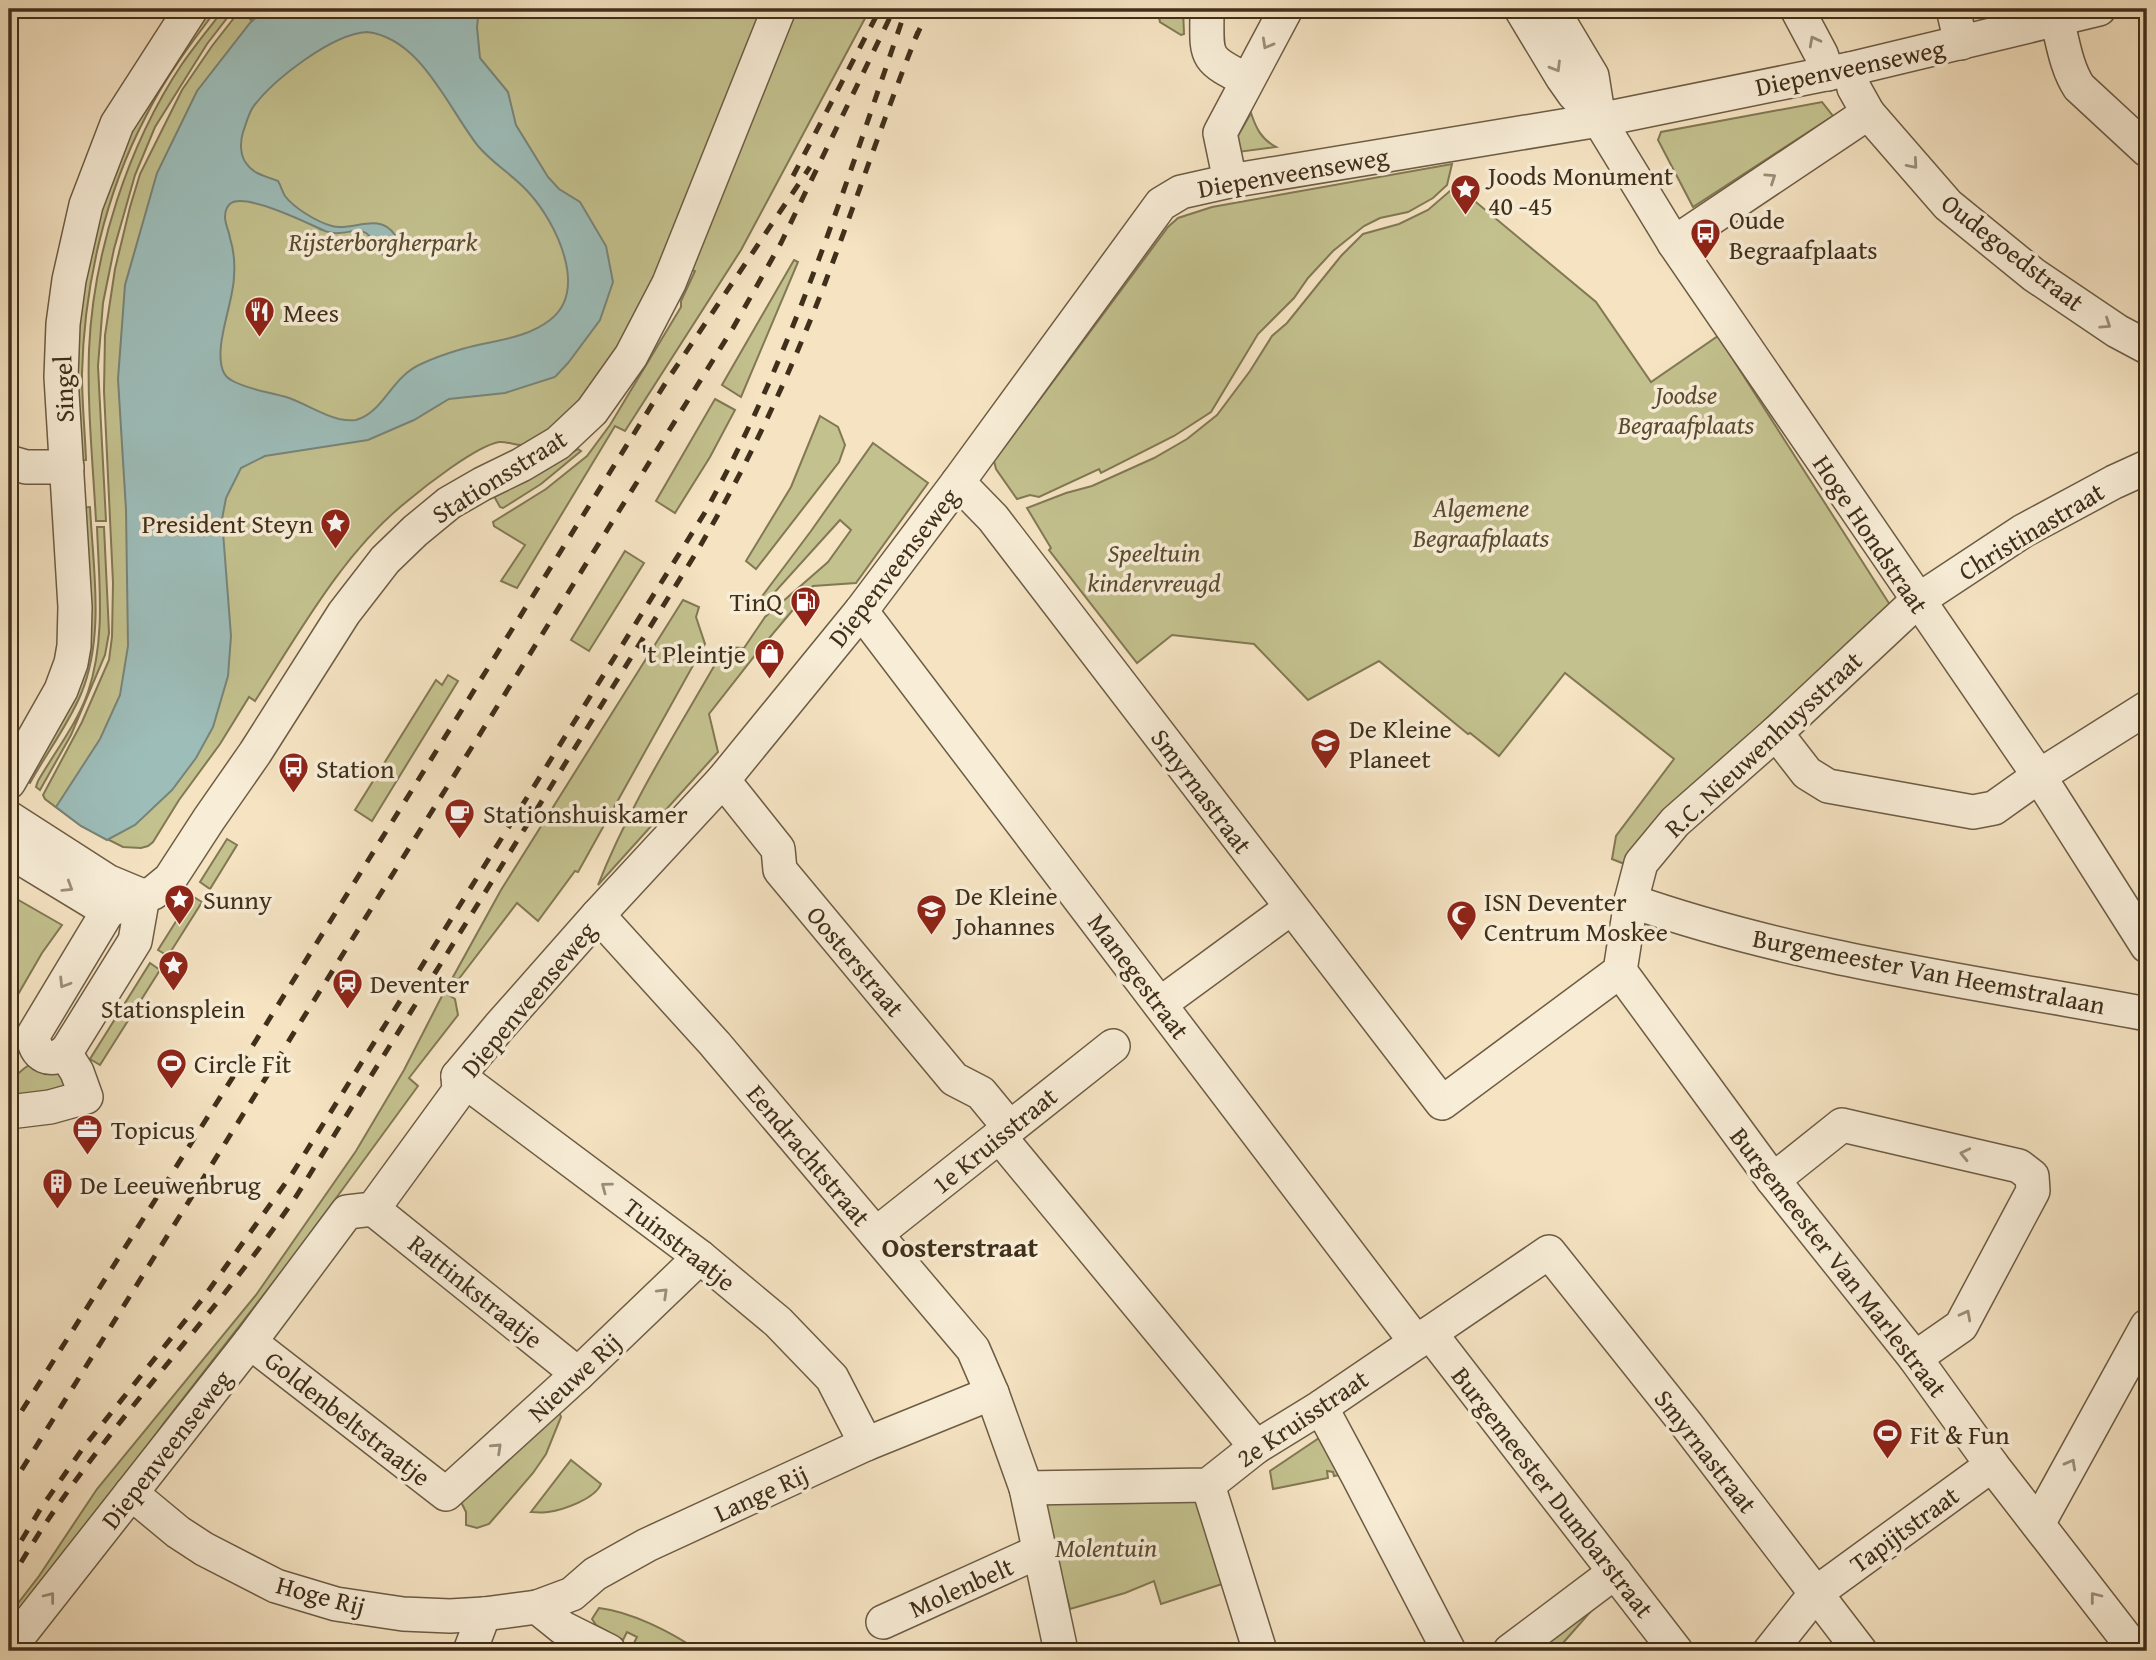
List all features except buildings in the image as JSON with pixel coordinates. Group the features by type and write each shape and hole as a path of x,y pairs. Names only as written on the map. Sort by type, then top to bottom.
{"street":[{"name":"Singel","path":"9,782 61,690 74,646 75,607 61,377 63,324 69,279 86,205 117,124 191,9"},
{"name":"Stationsstraat","path":"108,911 153,893 170,879 255,753 344,613 386,560 449,503 521,466 558,443 593,411 631,356 669,283 779,9"},
{"path":"1207,9 1207,51 1212,60 1247,80"},
{"path":"1230,181 1220,133 1286,9"},
{"name":"Hoge Hondstraat","path":"1521,9 1568,85 1599,120 1674,243 2039,776 2147,946"},
{"name":"Hoge Hondstraat","path":"1552,9 1592,76 1599,120"},
{"name":"Oudegoedstraat","path":"1797,9 1821,54 1854,88 1868,113 1948,205 2034,275 2117,331 2147,347"},
{"path":"1952,9 1961,43"},
{"name":"Diepenveenseweg","path":"9,1651 250,1342 347,1212 373,1209 459,1091 458,1076 598,915 723,780 861,611 1161,204 1181,192 1230,181 1599,120 1839,71 2099,9"},
{"path":"2057,20 2071,71 2079,87 2147,150"},
{"name":"Diepenveenseweg","path":"1674,243 1868,113"},
{"path":"9,462 26,467 67,467"},
{"name":"Christinastraat","path":"1917,601 2023,531 2113,482 2147,467"},
{"name":"Smyrnastraat","path":"958,482 993,518 1442,1103 1620,971"},
{"name":"R.C. Nieuwenhuysstraat","path":"1620,971 1631,901 1641,863 1675,822 1776,733 1917,601"},
{"name":"Manegestraat","path":"861,611 1160,1004 1423,1337"},
{"path":"1776,733 1807,773 1828,786 1973,812 1994,808 2039,776 2147,708"},
{"name":"Oosterstraat","path":"723,780 778,849 780,870 954,1079 981,1093 1004,1132 1256,1447"},
{"path":"9,818 107,881 143,895 135,941 65,1053 54,1058 43,1055 35,1046 34,1034 108,911 9,851"},
{"name":"Burgemeester Van Heemstralaan","path":"1631,901 1821,954 2147,1014"},
{"path":"1160,1004 1291,908"},
{"name":"Eendrachtstraat","path":"598,915 715,1044 973,1349 1026,1488"},
{"name":"Burgemeester Van Marlestraat","path":"1620,971 1773,1180 1915,1358 1992,1465 2136,1651"},
{"name":"1e Kruisstraat","path":"876,1234 1113,1046"},
{"path":"9,1112 50,1107 86,1097 77,1073 65,1053"},
{"name":"Tuinstraatje","path":"458,1076 700,1257 778,1322 832,1378 866,1444"},
{"path":"1773,1180 1842,1125 2020,1166 2032,1176 2032,1191 1961,1326 1915,1358"},
{"name":"Rattinkstraatje","path":"373,1209 578,1374"},
{"name":"Smyrnastraat","path":"1549,1252 1687,1425 1860,1651"},
{"name":"2e Kruisstraat","path":"1208,1485 1256,1447 1321,1407 1549,1252"},
{"name":"Nieuwe Rij","path":"446,1494 578,1374 700,1257"},
{"path":"2038,1524 2147,1326"},
{"name":"Burgemeester Dumbarstraat","path":"1423,1337 1676,1651"},
{"name":"Goldenbeltstraatje","path":"250,1342 446,1494"},
{"name":"Lange Rij","path":"537,1607 572,1594 595,1574 647,1545 866,1444 992,1393"},
{"path":"1321,1407 1449,1651"},
{"name":"Tapijtstraat","path":"1770,1651 1816,1593 1992,1465"},
{"path":"1026,1488 1208,1485 1260,1651"},
{"name":"Molenbelt","path":"1026,1488 1061,1651"},
{"name":"Hoge Rij","path":"131,1493 178,1532 204,1549 276,1586 336,1604 403,1614 450,1616 537,1607"},
{"name":"Molenbelt","path":"883,1622 1040,1551"},
{"path":"1510,1651 1615,1572"},
{"path":"537,1607 558,1639 609,1651"},
{"path":"470,1651 484,1614"}],"green space":[{"path":"205,9 217,9 153,102 119,177 99,241 87,308 82,374 86,460 78,462 75,339 93,231 123,139"},
{"path":"224,9 234,9 207,44 155,127 135,175 114,249 103,303 98,366 106,521 96,521 89,350 92,313 106,238 117,201 145,129 182,64"},
{"name":"Rijsterborgherpark","path":"241,9 252,21 258,15 252,9 870,9 741,250 625,431 615,426 517,588 501,581 525,545 494,526 493,522 546,489 587,456 610,425 681,307 681,301 695,271 662,261 628,329 602,372 570,410 538,439 526,445 499,442 477,451 424,487 382,523 341,570 255,701 249,697 153,842 141,848 123,847 81,826 43,795 82,722 109,660 113,583 104,391 105,335 115,269 140,174 182,90"},
{"path":"1157,9 1183,9 1184,34 1181,35 1160,22"},
{"path":"1822,102 1833,116 1693,207 1658,140 1661,132"},
{"path":"1251,113 1260,133 1276,147 1238,152 1235,141"},
{"path":"1452,164 1447,185 1433,198 1408,212 1380,218 1364,226 1333,251 1294,298 1258,334 1211,412 1174,436 1101,473 1099,469 1039,497 1030,495 1017,499 996,469 994,461 1168,227 1178,218 1212,207"},
{"name":"Algemene Begraafplaats","path":"1458,184 1459,188 1596,302 1651,382 1718,336 1892,608 1627,865 1612,859 1616,836 1674,759 1565,673 1499,756 1379,661 1308,700 1254,644 1172,635 1137,663 1049,550 1051,548 1027,508 1092,486 1154,458 1187,439 1217,415 1272,336 1287,323 1341,256 1363,234 1399,224 1428,210"},
{"path":"794,260 798,262 741,397 722,385"},
{"path":"715,399 735,410 675,513 656,501"},
{"path":"820,416 838,427 845,445 839,462 756,569 746,561 791,487"},
{"path":"873,443 928,483 856,583 813,586 760,649 709,714 718,752 598,885 641,793 725,647 744,648 765,617 828,562 851,530 840,520 765,603 760,599"},
{"path":"578,449 581,451 541,484 503,508 500,507 490,489 538,474"},
{"path":"90,507 96,602 93,649 88,672 70,717 30,783 21,778 57,718 80,508"},
{"path":"97,527 104,527 109,633 105,655 71,735 40,790 36,787 38,781 78,715 94,672 100,610"},
{"path":"625,551 644,563 589,651 571,640"},
{"path":"683,600 699,607 696,617 705,644 578,872 575,871 538,921 517,903 458,980 453,977 501,890"},
{"path":"448,675 458,681 372,821 355,810 436,680 442,685"},
{"path":"227,839 237,845 210,889 200,882"},
{"path":"192,896 202,902 168,956 158,950"},
{"path":"15,898 62,925 42,953 9,1010 9,899"},
{"path":"150,963 160,970 100,1065 90,1059"},
{"path":"444,992 455,999 458,1015 409,1078 418,1086 296,1253 164,1423 86,1530 9,1622 9,1615 39,1576 97,1489 256,1295 356,1151 404,1070"},
{"path":"29,1065 48,1065 74,1086 9,1100 13,1080"},
{"path":"556,1404 561,1417 546,1454 533,1473 489,1524 477,1528 466,1525 466,1512 460,1500"},
{"path":"1322,1436 1339,1475 1334,1476 1333,1472 1327,1471 1328,1478 1273,1489 1270,1471"},
{"path":"571,1460 601,1484 598,1489 586,1499 562,1509 531,1512"},
{"name":"Molentuin","path":"1188,1496 1198,1503 1222,1584 1161,1604 1154,1581 1125,1593 1070,1609 1045,1514 1048,1502"},
{"path":"1606,1594 1556,1651 1525,1651"},
{"path":"599,1608 651,1624 699,1651 668,1651 659,1647 657,1651 644,1646 642,1649 633,1645 637,1637 627,1632 623,1640 596,1625 592,1619"}],"water":[{"path":"265,9 479,9 477,27 480,58 508,92 516,125 548,177 559,189 580,202 606,246 613,282 600,320 555,377 505,393 449,399 414,420 368,440 265,456 241,468 226,498 222,519 231,636 228,676 213,727 196,758 172,790 135,825 107,840 81,826 56,807 100,739 120,695 128,646 126,510 118,379 125,285 157,173 197,91 250,23","holes":["367,32 386,37 403,47 418,61 432,77 478,146 524,188 540,207 550,222 564,257 568,275 567,292 561,307 540,327 519,336 462,349 421,364 402,377 373,410 356,420 347,420 326,415 289,398 245,386 225,376 220,351 233,287 234,266 225,215 231,203 238,201 259,204 329,232 366,233 383,255 390,254 396,245 395,235 389,228 373,223 332,226 313,218 289,201 278,181 260,175 249,167 244,160 241,144 253,107 289,71 321,49 353,35"]}],"railway":[{"path":"793,176 880,9"},
{"path":"9,1490 733,328 781,243 894,9"},
{"path":"9,1561 41,1508 83,1448 204,1297 292,1174 704,514 736,454 791,329 840,202 906,9"},
{"path":"915,39 929,9"},
{"path":"9,1583 40,1531 75,1482 225,1292 297,1195 696,553 748,459 793,362 918,32"},
{"path":"9,1431 668,379 810,167"}],"place":[{"name":"Joods Monument 40 -45","path":"1465,217"},
{"name":"Oude Begraafplaats","path":"1706,261"},
{"name":"Mees","path":"260,339"},
{"name":"President Steyn","path":"336,550"},
{"name":"TinQ","path":"805,628"},
{"name":"'t Pleintje","path":"769,680"},
{"name":"De Kleine Planeet","path":"1326,770"},
{"name":"Station","path":"293,795"},
{"name":"Stationshuiskamer","path":"460,840"},
{"name":"Sunny","path":"180,926"},
{"name":"De Kleine Johannes","path":"932,937"},
{"name":"ISN Deventer Centrum Moskee","path":"1461,943"},
{"name":"Stationsplein","path":"173,992"},
{"name":"Deventer","path":"347,1010"},
{"name":"Circle Fit","path":"171,1090"},
{"name":"Topicus","path":"88,1156"},
{"name":"De Leeuwenbrug","path":"57,1211"},
{"name":"Fit & Fun","path":"1887,1461"}],"district":[{"name":"Oosterstraat","path":"960,1246"}],"park label":[{"name":"Joodse Begraafplaats","path":"1686,409"},
{"name":"Speeltuin kindervreugd","path":"1154,567"}]}
